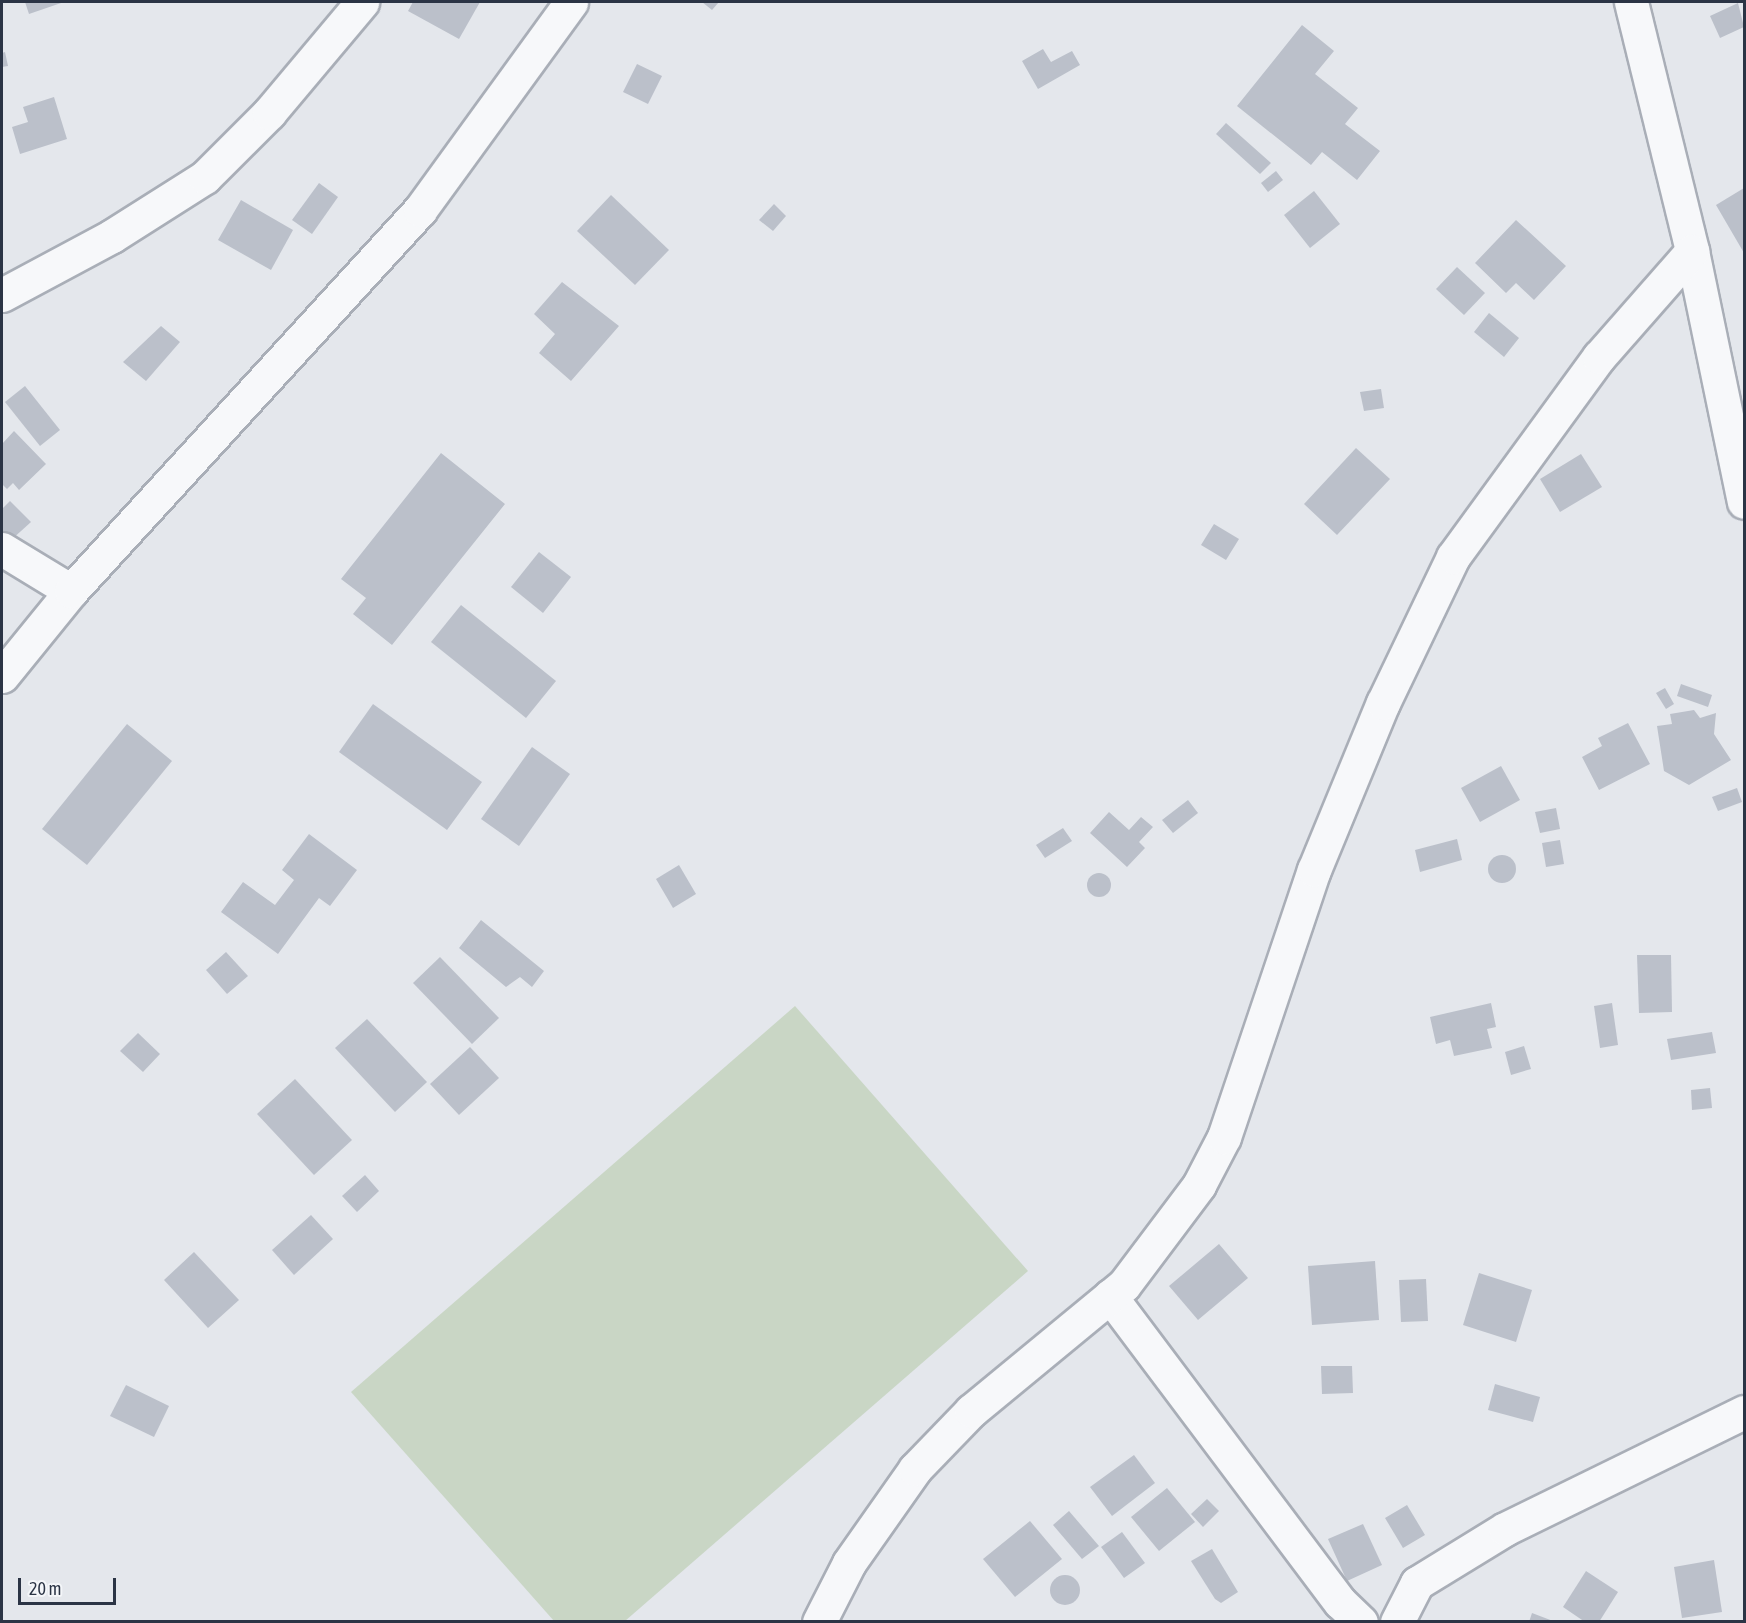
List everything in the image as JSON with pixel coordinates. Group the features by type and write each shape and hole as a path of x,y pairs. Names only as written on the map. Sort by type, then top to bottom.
{"street":[{"path":"2,295 112,236 205,177 270,113 362,2"},
{"path":"2,676 71,591 420,210 571,2"},
{"path":"1631,2 1692,251 1744,502"},
{"path":"819,1622 849,1563 915,1469 971,1411 1125,1285 1199,1185 1224,1137 1314,870 1383,703 1453,557 1599,357 1692,251"},
{"path":"2,549 71,591"},
{"path":"1110,1296 1340,1602 1361,1622"},
{"path":"1397,1622 1417,1583 1505,1529 1744,1412"}],"green space":[{"path":"795,1006 1028,1271 625,1621 554,1621 351,1392"}],"building":[{"path":"25,2 64,2 29,14"},
{"path":"413,2 480,2 459,39 408,11"},
{"path":"702,2 719,2 712,10"},
{"path":"1738,3 1744,27 1720,38 1710,16"},
{"path":"1302,25 1334,51 1315,74 1358,108 1345,124 1380,151 1357,180 1322,152 1311,165 1237,106"},
{"path":"1043,49 1051,62 1072,51 1080,65 1038,89 1022,61"},
{"path":"5,52 8,66 2,67 2,53"},
{"path":"637,64 662,76 648,104 623,92"},
{"path":"54,97 67,139 20,154 12,127 28,122 23,107"},
{"path":"1226,123 1271,163 1260,174 1216,134"},
{"path":"1276,171 1283,180 1268,192 1261,183"},
{"path":"319,183 338,197 312,234 292,220"},
{"path":"1744,188 1744,253 1716,205"},
{"path":"1314,191 1340,224 1310,248 1284,215"},
{"path":"611,195 669,250 635,285 577,231"},
{"path":"241,200 293,230 271,270 218,240"},
{"path":"774,204 786,216 773,231 759,220"},
{"path":"1516,220 1566,266 1534,300 1516,283 1506,293 1475,263"},
{"path":"1457,267 1485,293 1464,315 1436,289"},
{"path":"562,282 619,326 571,381 539,353 555,334 534,314"},
{"path":"1489,313 1519,338 1504,357 1474,332"},
{"path":"161,326 180,342 146,381 123,362"},
{"path":"25,386 60,430 40,446 5,402"},
{"path":"1381,389 1384,408 1364,411 1360,392"},
{"path":"14,431 46,464 19,490 13,483 7,489 2,484 2,444"},
{"path":"1356,448 1390,479 1337,535 1304,504"},
{"path":"441,453 505,504 392,645 353,614 366,598 341,579"},
{"path":"1581,454 1602,487 1560,512 1540,479"},
{"path":"10,501 31,522 10,541 2,532 2,509"},
{"path":"1214,524 1239,539 1226,560 1201,545"},
{"path":"539,552 571,577 543,613 511,587"},
{"path":"461,605 556,681 526,718 431,642"},
{"path":"1681,684 1712,695 1708,707 1677,696"},
{"path":"1665,688 1674,704 1666,709 1656,693"},
{"path":"373,704 482,782 447,830 339,752"},
{"path":"1694,710 1700,718 1716,713 1714,734 1731,760 1689,785 1664,771 1657,726 1672,724 1670,714"},
{"path":"1628,723 1650,764 1599,790 1582,757 1602,746 1598,738"},
{"path":"127,724 172,761 87,865 42,829"},
{"path":"532,747 570,774 519,846 481,819"},
{"path":"1501,766 1520,800 1480,822 1461,788"},
{"path":"1737,788 1742,802 1718,811 1712,797"},
{"path":"1188,800 1198,813 1173,833 1162,820"},
{"path":"1556,808 1560,829 1540,833 1535,812"},
{"path":"1109,812 1129,830 1141,817 1153,827 1139,842 1145,848 1127,867 1090,833"},
{"path":"1063,828 1072,841 1045,858 1036,845"},
{"path":"309,834 357,870 330,906 319,898 278,954 221,912 243,882 275,905 294,880 282,870"},
{"path":"1457,839 1462,860 1420,872 1415,850"},
{"path":"1560,840 1564,864 1546,867 1542,843"},
{"path":"1502,855 1512,859 1516,869 1512,879 1502,883 1492,879 1488,869 1492,859"},
{"path":"679,865 696,894 673,908 656,879"},
{"path":"1099,873 1107,877 1111,885 1107,893 1099,897 1091,893 1087,885 1091,877"},
{"path":"481,920 544,971 532,987 520,977 506,987 459,948"},
{"path":"226,952 248,976 227,994 206,970"},
{"path":"1637,955 1671,955 1672,1012 1639,1013"},
{"path":"440,957 499,1018 472,1044 413,983"},
{"path":"1491,1003 1496,1027 1487,1029 1492,1048 1454,1056 1450,1040 1436,1044 1430,1017"},
{"path":"1612,1003 1618,1045 1600,1048 1594,1006"},
{"path":"367,1019 427,1082 395,1112 335,1048"},
{"path":"1712,1032 1716,1053 1671,1060 1667,1039"},
{"path":"138,1033 160,1054 143,1072 120,1051"},
{"path":"1524,1046 1531,1069 1511,1075 1505,1052"},
{"path":"470,1047 499,1078 459,1115 430,1084"},
{"path":"295,1079 352,1140 314,1175 257,1114"},
{"path":"1710,1088 1712,1108 1692,1110 1691,1090"},
{"path":"365,1175 379,1191 357,1212 342,1196"},
{"path":"311,1215 333,1239 294,1275 272,1250"},
{"path":"1219,1244 1248,1278 1198,1320 1169,1286"},
{"path":"194,1252 239,1300 208,1328 164,1280"},
{"path":"1375,1261 1379,1320 1312,1325 1308,1266"},
{"path":"1479,1273 1532,1290 1516,1342 1463,1325"},
{"path":"1426,1279 1428,1321 1401,1322 1399,1280"},
{"path":"1321,1366 1352,1366 1353,1393 1322,1394"},
{"path":"1495,1384 1540,1397 1533,1422 1488,1410"},
{"path":"126,1385 169,1406 154,1437 110,1416"},
{"path":"1134,1455 1155,1483 1112,1516 1090,1487"},
{"path":"1167,1488 1195,1522 1159,1551 1131,1517"},
{"path":"1207,1499 1219,1511 1203,1527 1191,1514"},
{"path":"1407,1505 1425,1535 1403,1548 1385,1518"},
{"path":"1069,1511 1099,1546 1082,1559 1053,1525"},
{"path":"1030,1521 1062,1559 1015,1597 983,1559"},
{"path":"1363,1524 1382,1565 1347,1581 1328,1539"},
{"path":"1122,1532 1145,1563 1124,1578 1101,1547"},
{"path":"1212,1549 1238,1592 1221,1603 1215,1599 1191,1561"},
{"path":"1714,1560 1722,1612 1682,1618 1674,1567"},
{"path":"1586,1571 1618,1592 1599,1622 1585,1622 1563,1607"},
{"path":"1065,1575 1071,1576 1079,1584 1079,1596 1071,1604 1065,1605 1059,1604 1051,1596 1050,1590 1051,1584 1059,1576"},
{"path":"1532,1613 1553,1621 1553,1622 1529,1622"}]}
